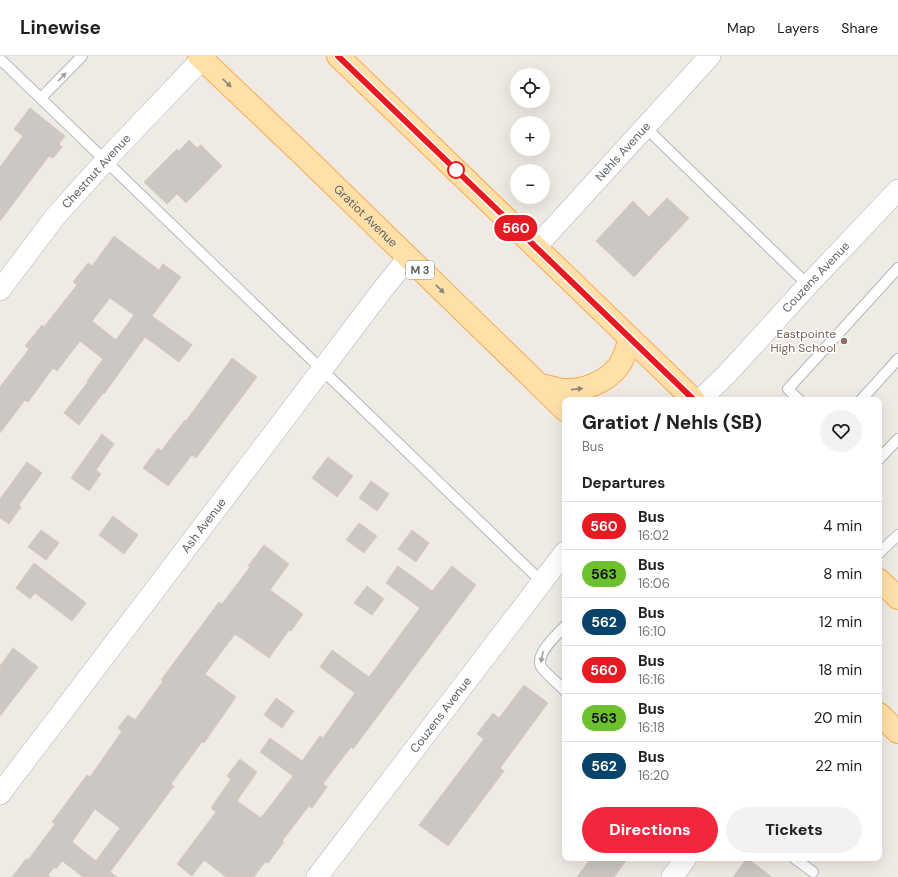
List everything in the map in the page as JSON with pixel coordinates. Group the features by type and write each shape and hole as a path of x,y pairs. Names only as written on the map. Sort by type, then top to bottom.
{"main road":[{"path":"338,56 691,397"},
{"name":"Gratiot Avenue","path":"200,57 562,407"},
{"path":"539,385 562,390 580,389 594,385 607,378 618,367 625,355 630,339"},
{"path":"882,583 898,598"},
{"path":"882,717 898,732"}],"street":[{"name":"Nehls Avenue","path":"536,247 710,56"},
{"name":"Chestnut Avenue","path":"0,290 55,218 200,57"},
{"name":"Couzens Avenue","path":"703,397 727,374 808,285 898,190"},
{"name":"Ash Avenue","path":"0,794 321,370 408,258"},
{"name":"Couzens Avenue","path":"317,877 562,556"},
{"path":"672,877 684,861"}],"lane":[{"path":"41,98 82,56"},
{"path":"5,59 41,98 542,582"},
{"path":"644,127 808,285"},
{"path":"796,397 788,389 898,268"},
{"path":"864,397 898,360"},
{"path":"882,456 898,440"},
{"path":"882,550 898,535"},
{"path":"562,629 544,649 540,660 541,667 562,688"},
{"path":"798,861 813,872"}],"building":[{"path":"30,108 65,136 59,144 62,147 53,158 49,156 0,221 0,167 23,136 14,129"},
{"path":"189,140 197,148 201,145 222,166 186,203 177,194 167,204 144,182 177,149 179,151"},
{"path":"667,198 689,218 634,277 596,241 633,201 649,217"},
{"path":"114,236 159,270 163,264 181,277 152,316 192,345 179,362 145,337 104,394 103,393 79,425 64,413 88,382 87,381 103,359 80,341 57,371 53,368 28,402 25,400 0,433 0,387 29,349 25,346 42,325 44,327 77,285 73,282 88,263 92,266","holes":["110,298 134,315 116,340 92,321"]},
{"path":"232,358 257,377 196,458 192,455 168,486 143,468 158,448 161,451 185,420 186,421"},
{"path":"102,434 114,444 96,470 101,474 89,491 71,478"},
{"path":"328,457 353,476 337,497 312,478"},
{"path":"27,462 42,473 19,505 21,507 9,524 0,518 0,499"},
{"path":"371,481 389,494 377,511 359,498"},
{"path":"113,516 138,535 124,554 99,535"},
{"path":"359,523 377,536 364,553 346,540"},
{"path":"41,530 59,543 46,560 28,547"},
{"path":"412,530 429,543 416,562 398,549"},
{"path":"264,545 289,564 270,590 303,614 291,631 289,630 269,658 235,634 205,674 236,697 204,743 202,742 171,784 174,786 110,872 117,877 83,877 62,861 56,869 54,867 48,875 51,877 12,877 26,859 28,860 55,824 52,822 87,775 90,777 122,731 118,728 128,715 135,720 163,681 161,680 219,602 222,604 250,567 248,566","holes":["95,809 120,828 96,861 72,842"]},
{"path":"34,563 86,603 72,621 35,593 30,599 16,588"},
{"path":"398,566 432,591 452,566 476,585 353,749 351,747 323,784 327,787 312,808 309,806 282,841 284,842 268,863 265,862 254,877 226,877 204,860 192,876 177,864 216,812 211,808 231,779 227,776 240,759 257,772 237,801 261,818 293,776 260,752 270,738 302,761 320,736 323,738 355,693 320,667 332,650 369,677 420,608 386,583"},
{"path":"367,586 384,599 372,615 354,603"},
{"path":"13,648 38,667 0,716 0,666"},
{"path":"524,685 548,703 500,768 504,771 448,846 419,825 484,739 477,734 493,713 499,718"},
{"path":"276,698 294,711 282,728 264,715"},
{"path":"589,861 626,861 614,877 577,877"},
{"path":"745,861 751,861 772,877 733,877"}],"bus line":[{"name":"560","path":"338,56 691,397"}],"place":[{"name":"Eastpointe High School","path":"844,341"}]}
